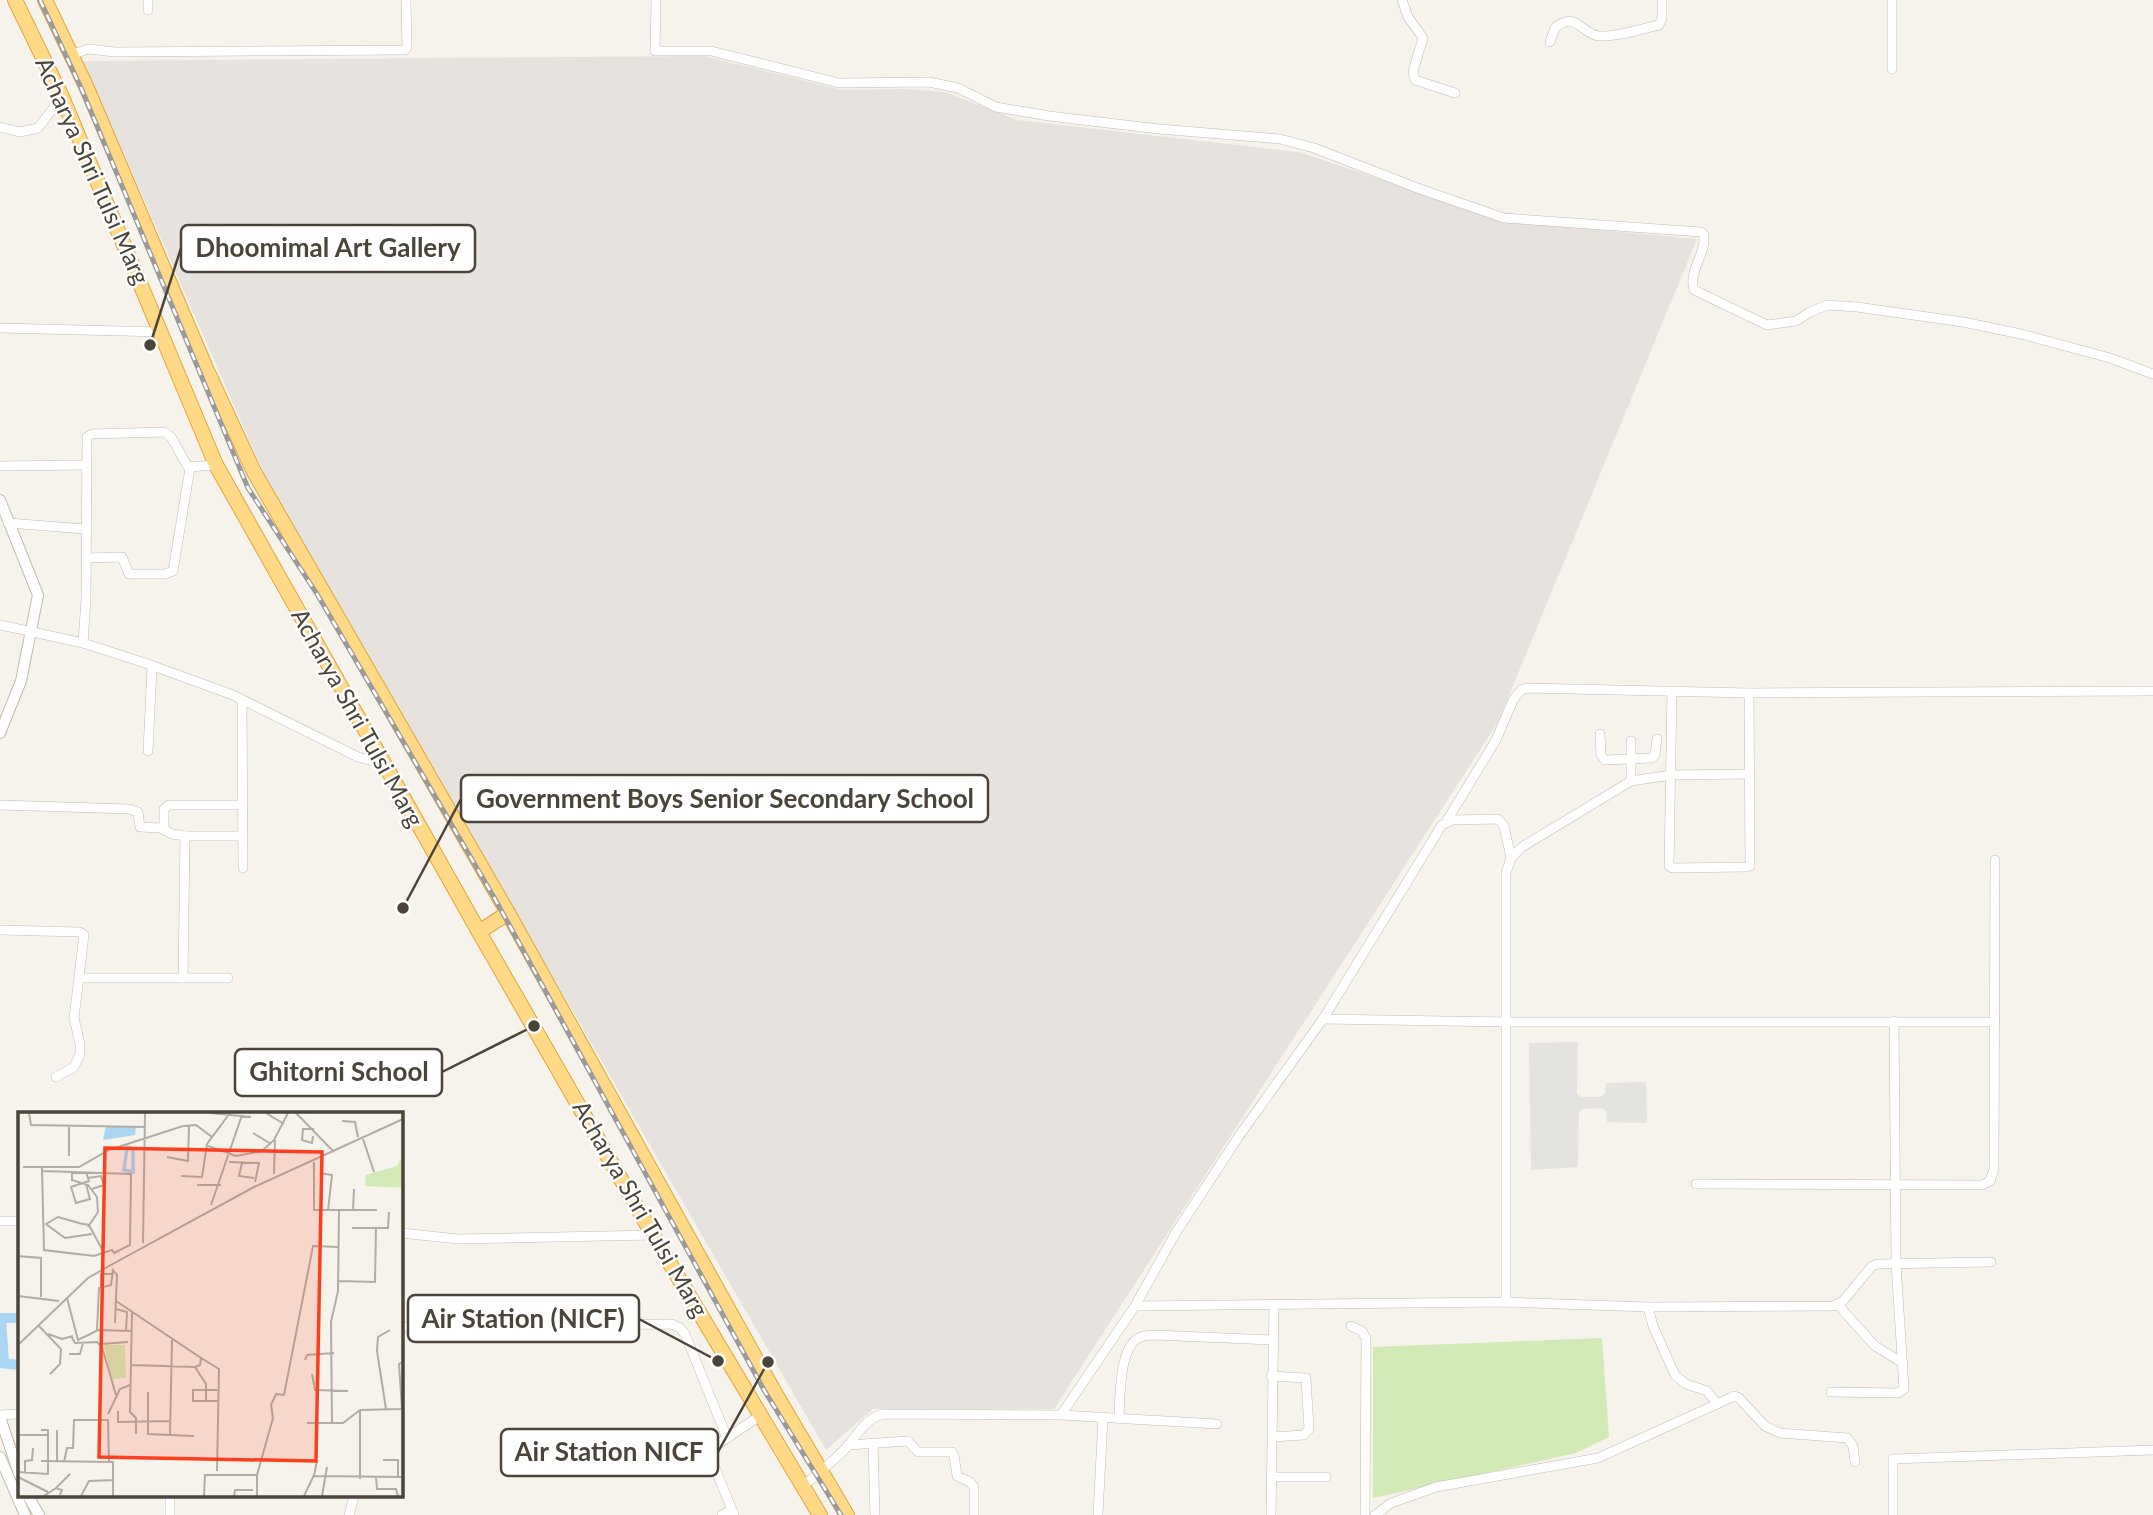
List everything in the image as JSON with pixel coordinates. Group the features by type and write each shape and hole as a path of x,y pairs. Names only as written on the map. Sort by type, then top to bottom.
{"highway":[{"name":"Acharya Shri Tulsi Marg","path":"16,0 62,97 216,465 653,1236 820,1515"},
{"name":"Acharya Shri Tulsi Marg","path":"45,0 86,86 205,366 254,472 508,913 847,1515"},
{"path":"479,932 508,913"}],"street":[{"path":"71,55 94,49 115,52 405,50 406,0"},
{"path":"656,0 655,51 711,51 839,83 929,82 958,88 996,107 1039,115 1280,139 1314,148 1504,218 1703,233 1704,246 1693,276 1694,290 1767,325 1796,321 1827,305 1857,307 1963,322 2021,334 2110,358 2153,374"},
{"path":"1402,0 1408,17 1423,38 1413,71 1415,80 1455,93"},
{"path":"1550,42 1555,28 1567,22 1576,23 1591,34 1602,36 1658,25 1662,18 1662,0"},
{"path":"1892,0 1892,69"},
{"path":"0,127 20,132 38,128 62,97"},
{"path":"0,328 162,332"},
{"path":"83,643 87,558 85,465 86,440 89,435 155,431 168,433 183,462 190,468 216,465"},
{"path":"0,466 85,465"},
{"path":"87,558 122,557 127,572 131,574 166,574 173,571 190,468"},
{"path":"0,500 38,591 32,634 18,691 0,733"},
{"path":"8,523 85,529"},
{"path":"0,625 83,643 152,667 242,700 358,757 384,764"},
{"path":"148,751 152,667"},
{"path":"1061,1415 1135,1306 1175,1234 1213,1176 1323,1019 1496,740 1513,700 1521,690 1749,693 2153,691"},
{"path":"1672,691 1669,866 1672,868 1750,866 1749,693"},
{"path":"242,700 243,868"},
{"path":"1600,734 1603,759 1654,757 1657,739"},
{"path":"1631,741 1631,781"},
{"path":"1506,1302 1506,873 1511,858 1522,847 1631,781 1671,775 1750,774"},
{"path":"0,805 129,809 138,812 140,827 185,836 242,836"},
{"path":"164,830 164,809 169,805 242,805"},
{"path":"1446,822 1494,818 1501,820 1511,858"},
{"path":"183,978 185,836"},
{"path":"1696,1184 1982,1185 1992,1178 1995,860"},
{"path":"0,930 80,932 84,935 74,1017 80,1054 74,1067 56,1077"},
{"path":"80,978 228,978"},
{"path":"1323,1019 1507,1022 1995,1022"},
{"path":"1831,1392 1902,1392 1905,1385 1896,1263 1894,1021"},
{"path":"0,1221 18,1221"},
{"path":"402,1233 458,1239 653,1236"},
{"path":"1135,1306 1506,1302 1648,1307 1838,1305 1872,1266 1896,1263 1991,1262"},
{"path":"1271,1515 1274,1304"},
{"path":"1838,1305 1875,1346 1903,1363"},
{"path":"1648,1307 1653,1326 1675,1375 1686,1384 1707,1391 1717,1405"},
{"path":"402,1327 672,1324 685,1334 727,1438"},
{"path":"1351,1326 1362,1331 1366,1338 1365,1515"},
{"path":"1119,1418 1127,1350 1138,1338 1155,1335 1273,1340"},
{"path":"1271,1376 1305,1377 1309,1429 1304,1435 1272,1437"},
{"path":"1375,1515 1391,1503 1436,1487 1598,1458 1734,1396 1744,1401 1765,1426 1780,1433 1847,1438 1853,1446 1856,1462"},
{"path":"18,1414 0,1416 18,1471"},
{"path":"803,1486 821,1472 866,1424 883,1414 1103,1416 1217,1424"},
{"path":"722,1515 733,1512 711,1455 714,1446 761,1415"},
{"path":"1098,1515 1103,1416"},
{"path":"848,1445 908,1441 919,1452 952,1452 957,1476 974,1487 974,1515"},
{"path":"873,1443 875,1515"},
{"path":"1893,1515 1894,1459 2153,1450"},
{"path":"0,1457 25,1515"},
{"path":"1273,1477 1326,1477"},
{"path":"29,1498 39,1515"},
{"path":"349,1515 353,1498"}],"shaded area":[{"path":"704,56 843,90 905,89 945,92 1017,120 1299,152 1505,221 1697,239 1498,722 1054,1409 873,1409 826,1450 268,483 83,61"},
{"path":"1578,1042 1577,1094 1582,1097 1601,1097 1605,1093 1606,1083 1646,1082 1647,1123 1607,1122 1603,1108 1583,1109 1579,1112 1578,1167 1531,1170 1529,1043"}],"green space":[{"path":"1602,1338 1609,1437 1576,1453 1373,1498 1373,1347"}],"waterway":[{"path":"0,1362 4,1362 1,1318 18,1318"},
{"path":"0,1363 18,1365"}],"railway":[{"path":"40,0 82,90 248,488 317,594 495,899 764,1390 841,1515"}],"place":[{"name":"Dhoomimal Art Gallery","path":"150,345"},
{"name":"Government Boys Senior Secondary School","path":"403,908"},
{"name":"Ghitorni School","path":"534,1026"},
{"name":"Air Station (NICF)","path":"718,1361"},
{"name":"Air Station NICF","path":"768,1362"}]}
